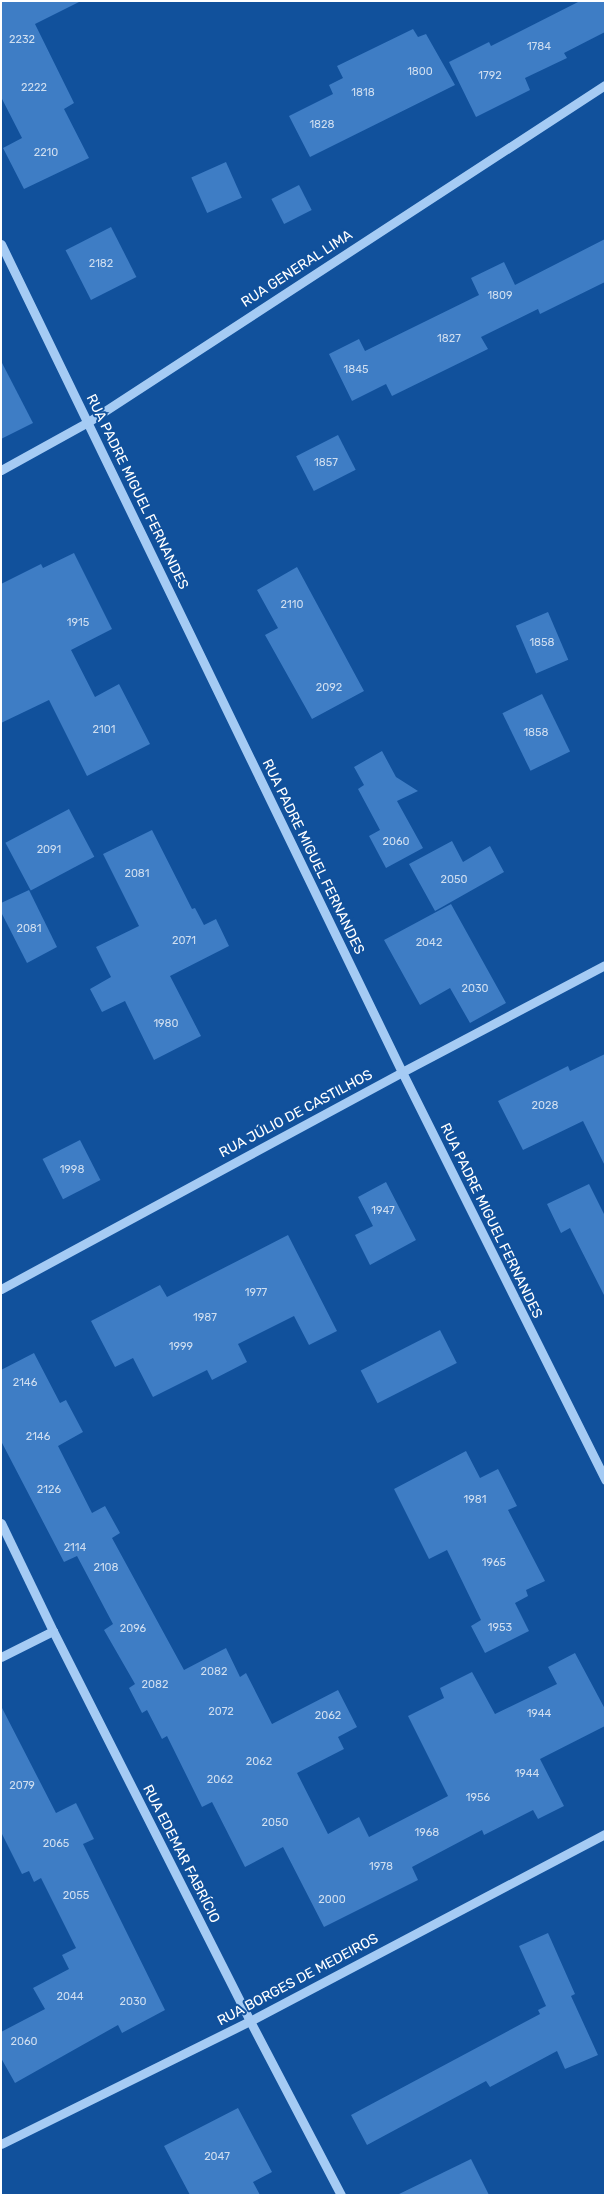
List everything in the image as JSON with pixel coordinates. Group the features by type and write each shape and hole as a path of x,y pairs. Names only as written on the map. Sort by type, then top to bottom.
{"street":[{"name":"RUA GENERAL LIMA","path":"1,470 88,422 605,85"},
{"name":"RUA PADRE MIGUEL FERNANDES","path":"1,244 402,1072 605,1480"},
{"name":"RUA JÚLIO DE CASTILHOS","path":"1,1289 402,1072 605,965"},
{"name":"RUA EDEMAR FABRÍCIO","path":"1,1523 53,1631 250,2021 341,2195"},
{"path":"1,1657 53,1631"},
{"name":"RUA BORGES DE MEDEIROS","path":"1,2144 250,2021 605,1834"}],"building":[{"path":"1,1 81,1 35,24 74,103 64,109 89,158 24,189 3,148 22,138 1,97"},
{"path":"580,1 605,1 605,32 564,53 567,58 525,78 530,90 476,117 449,62 489,42 491,46"},
{"path":"413,29 418,37 426,34 455,85 310,157 289,116 333,94 329,85 343,78 337,66"},
{"path":"226,162 242,198 207,213 191,177"},
{"path":"299,185 312,210 284,224 271,199"},
{"path":"111,227 136,277 91,300 66,250"},
{"path":"605,239 605,282 540,314 538,309 481,337 488,349 392,396 386,384 352,401 329,354 359,339 365,351 479,295 471,278 504,262 515,285"},
{"path":"1,361 33,423 1,439"},
{"path":"338,435 356,470 314,491 296,456"},
{"path":"74,553 112,629 71,650 95,697 119,684 150,744 87,776 49,700 1,723 1,584 41,564 43,568"},
{"path":"297,567 364,691 312,719 265,635 278,628 257,590"},
{"path":"548,612 568,660 536,674 516,626"},
{"path":"542,694 570,752 531,771 502,713"},
{"path":"382,751 396,777 418,791 397,801 423,848 386,868 369,836 380,830 358,789 364,785 354,767"},
{"path":"69,809 94,857 31,890 5,843"},
{"path":"152,830 192,909 195,908 204,925 216,919 229,946 170,976 201,1036 154,1060 125,1001 102,1012 90,989 111,977 96,947 139,926 103,854"},
{"path":"452,841 463,862 490,846 504,872 435,911 409,864"},
{"path":"29,890 57,947 27,963 1,912 1,903"},
{"path":"451,904 506,1003 470,1023 450,988 420,1005 384,940"},
{"path":"605,1054 605,1166 583,1121 523,1150 498,1101 568,1066 570,1071"},
{"path":"80,1140 100,1180 63,1199 43,1159"},
{"path":"386,1182 416,1240 370,1265 355,1235 373,1226 358,1197"},
{"path":"589,1184 605,1216 605,1297 570,1228 561,1233 547,1204"},
{"path":"288,1235 337,1331 309,1345 294,1316 238,1344 247,1362 212,1380 207,1370 153,1397 133,1358 115,1367 91,1321 160,1285 167,1297"},
{"path":"440,1330 457,1363 377,1403 361,1370"},
{"path":"34,1353 60,1403 66,1400 83,1432 58,1446 92,1513 105,1506 120,1533 112,1538 184,1670 226,1648 240,1677 246,1673 272,1724 338,1690 357,1727 338,1737 344,1749 297,1773 328,1834 359,1817 369,1837 448,1796 408,1716 444,1698 440,1688 472,1672 495,1714 557,1684 548,1667 575,1653 605,1709 605,1726 540,1759 564,1806 538,1819 533,1810 484,1835 482,1830 412,1867 418,1880 324,1927 283,1847 245,1867 212,1802 202,1807 167,1736 162,1739 147,1710 142,1713 129,1688 135,1684 104,1630 113,1624 77,1556 64,1562 1,1441 1,1370"},
{"path":"466,1451 480,1478 498,1469 517,1506 508,1510 545,1581 526,1590 528,1596 515,1603 529,1631 485,1653 471,1626 481,1620 447,1550 429,1559 394,1489"},
{"path":"1,1706 56,1813 76,1803 94,1839 83,1844 165,2010 122,2033 118,2025 15,2083 1,2058 1,2032 45,2009 33,1988 69,1969 62,1955 76,1948 41,1878 34,1882 29,1871 22,1874 1,1832"},
{"path":"548,1933 575,1994 571,1996 598,2055 565,2069 557,2051 490,2087 486,2081 367,2145 351,2115 540,2014 538,2010 546,2006 519,1946"},
{"path":"238,2108 272,2172 253,2182 260,2195 190,2195 164,2146"},
{"path":"471,2159 489,2195 397,2195"}]}
